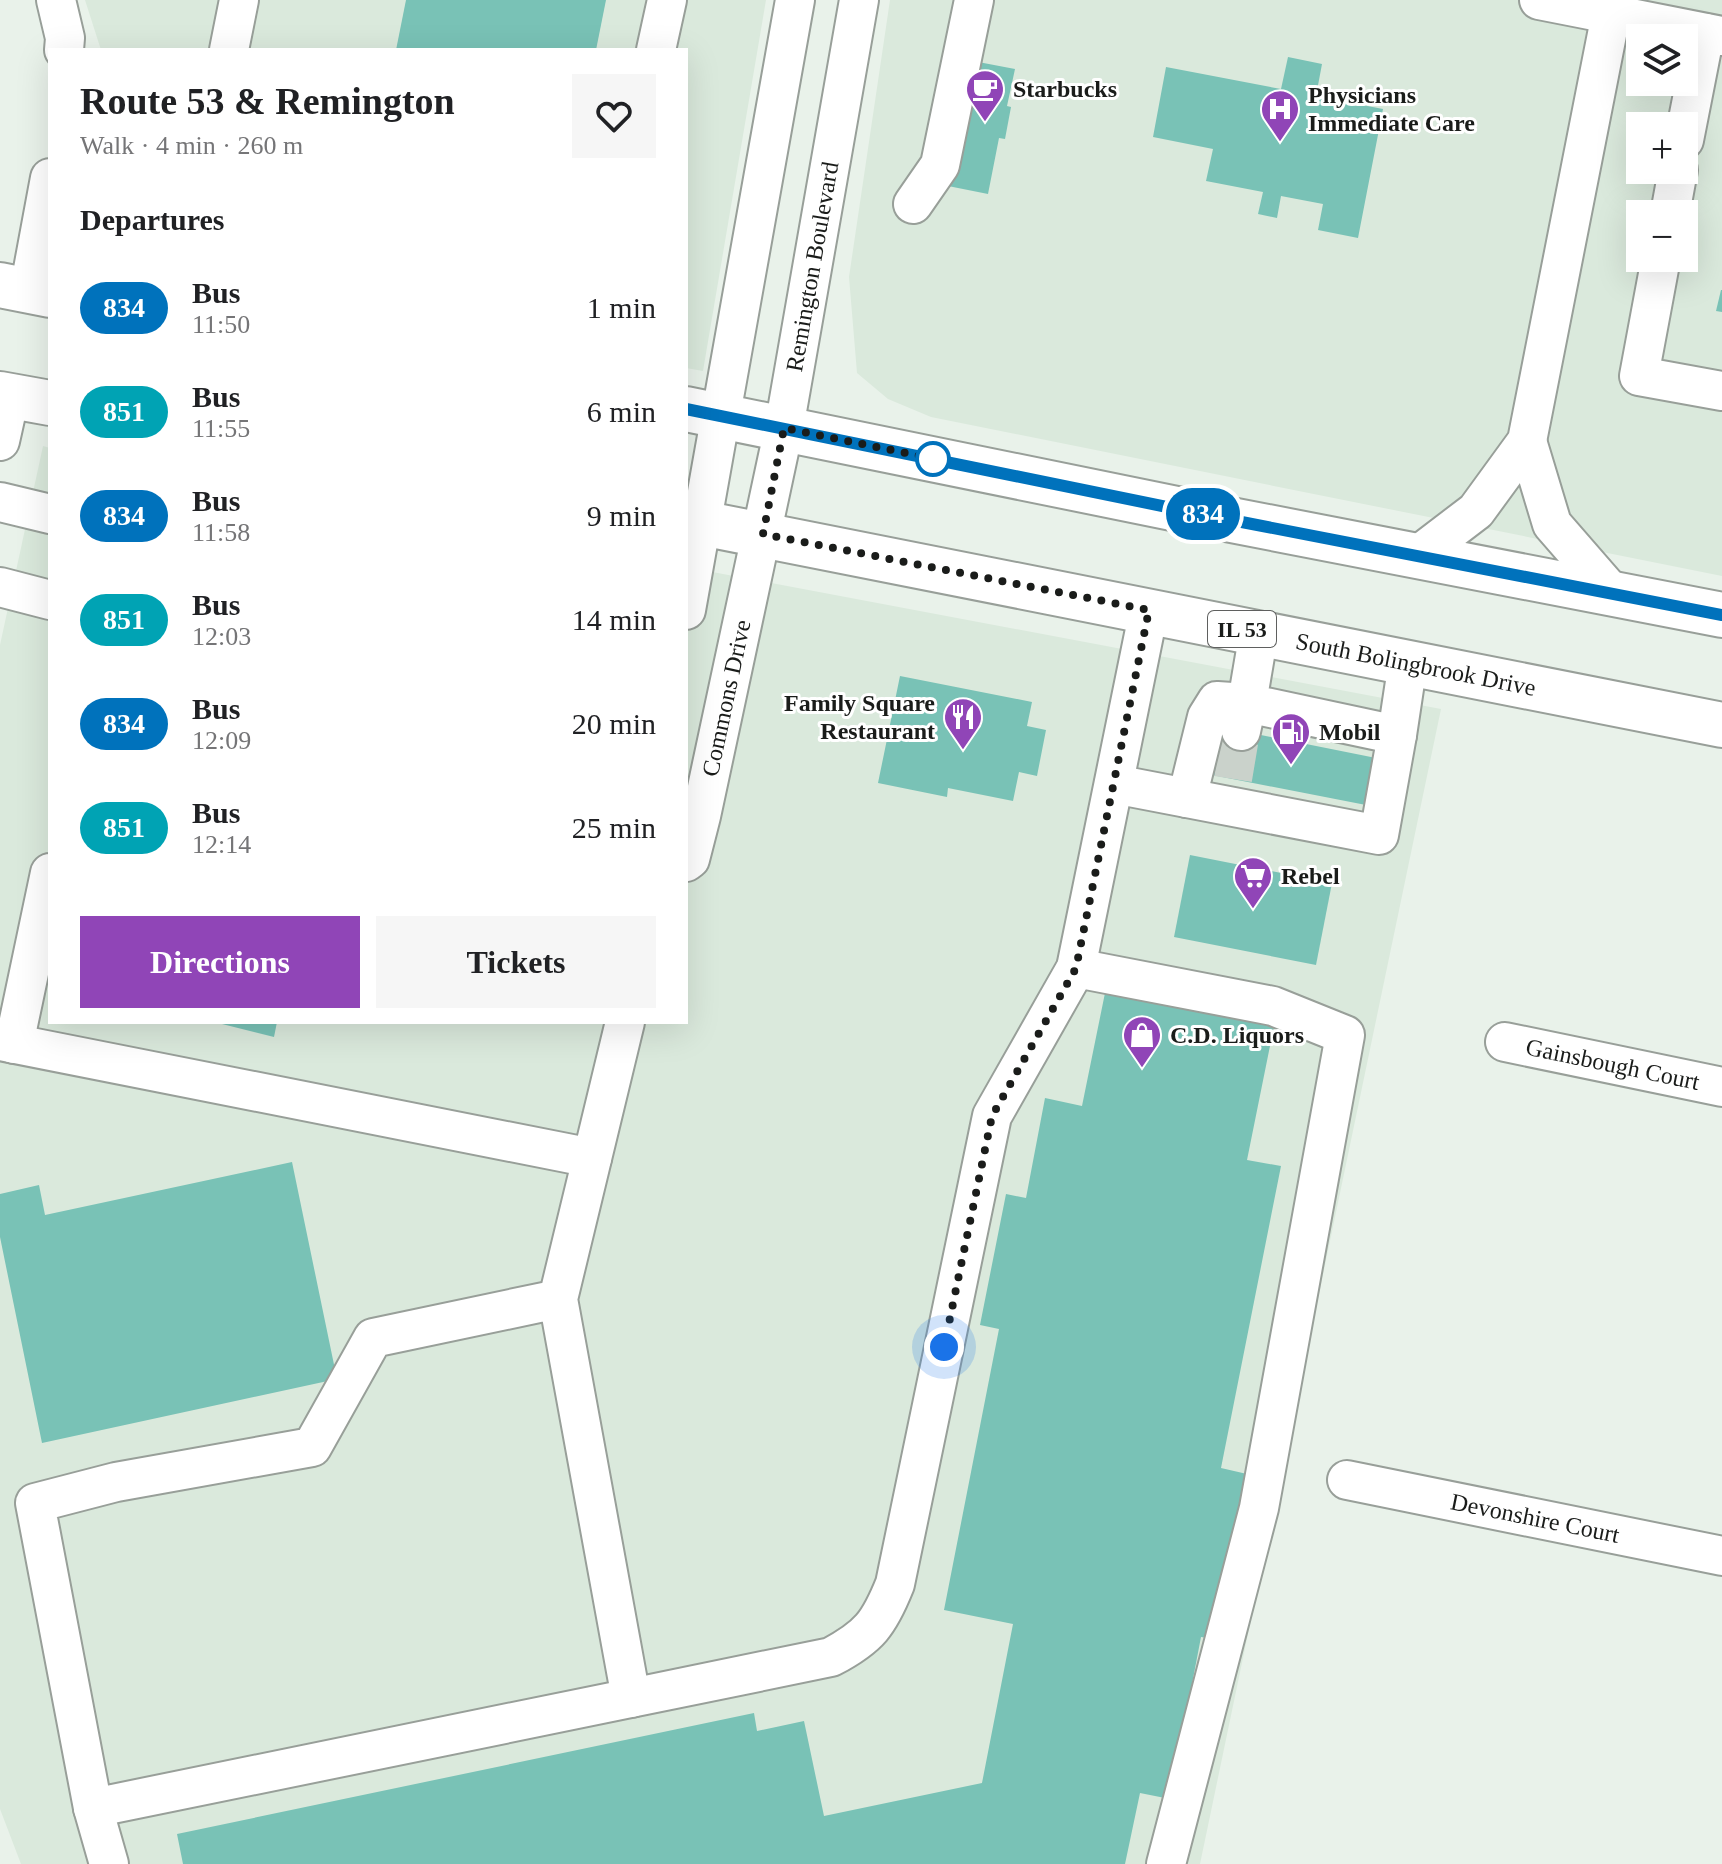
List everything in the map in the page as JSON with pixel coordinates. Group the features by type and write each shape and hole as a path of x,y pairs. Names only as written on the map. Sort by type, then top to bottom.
{"main road":[{"path":"703,412 1722,615"},
{"name":"South Bolingbrook Drive","path":"694,521 1722,725"}],"street":[{"path":"56,0 65,38 64,48"},
{"path":"229,48 239,0"},
{"path":"656,48 667,0"},
{"path":"688,588 703,412 795,0"},
{"name":"Remington Boulevard","path":"763,534 859,0"},
{"path":"913,204 940,165 974,0"},
{"path":"1539,0 1713,35 1692,112"},
{"path":"1417,556 1476,511 1527,441 1611,14"},
{"path":"26,290 48,187"},
{"path":"1658,272 1639,376 1722,391"},
{"path":"0,441 20,398"},
{"path":"1527,441 1552,524 1612,593"},
{"path":"0,502 48,514"},
{"name":"Commons Drive","path":"688,860 701,816 763,534"},
{"path":"0,587 48,599"},
{"path":"93,1808 831,1657 859,1642 883,1615 895,1584 992,1116 1076,968 1149,610"},
{"path":"1244,717 1259,632"},
{"path":"1114,784 1187,798 1231,792 1379,835 1408,662"},
{"path":"1187,798 1207,717 1217,701 1244,717 1397,735"},
{"path":"48,881 7,1043 592,1158"},
{"path":"1076,968 1273,1006 1345,1035 1259,1508 1166,1864"},
{"path":"625,1024 558,1299 631,1698"},
{"name":"Gainsbough Court","path":"1505,1042 1722,1087"},
{"path":"109,1864 93,1808 35,1503 116,1482 312,1447 373,1338 558,1299"},
{"name":"Devonshire Court","path":"1347,1480 1722,1556"}],"shaded area":[{"path":"85,0 766,0 703,371 688,368 688,48 100,48"},
{"path":"890,0 1722,0 1722,576 931,417 888,399 857,373 849,277"},
{"path":"43,446 48,447 48,1024 688,1024 688,567 1441,709 1200,1864 21,1864 0,1809 0,645"}],"building":[{"path":"406,0 606,0 596,48 396,48"},
{"name":"Physicians Immediate Care","path":"1288,57 1322,64 1316,96 1383,109 1358,238 1318,230 1323,204 1281,196 1277,218 1258,214 1263,192 1206,181 1213,149 1153,137 1166,67 1281,89"},
{"name":"Starbucks","path":"973,61 1015,69 1007,106 1011,107 1005,139 999,138 988,194 948,186"},
{"path":"1722,290 1722,312 1716,311"},
{"name":"Family Square Restaurant","path":"900,676 1032,702 1027,726 1046,730 1037,776 1019,772 1013,801 948,788 947,797 878,783"},
{"name":"Mobil","path":"1216,726 1376,758 1366,805 1207,774"},
{"name":"Rebel","path":"1190,855 1332,883 1316,965 1174,937"},
{"path":"1105,993 1274,1026 1247,1160 1281,1166 1221,1468 1247,1474 1214,1639 1201,1637 1170,1799 1140,1793 1125,1864 183,1864 177,1834 754,1713 757,1731 804,1721 824,1816 982,1783 1013,1624 944,1610 999,1329 980,1325 1006,1194 1026,1198 1045,1098 1082,1106"},
{"path":"222,1024 277,1024 274,1037"},
{"path":"292,1162 337,1379 42,1443 0,1237 0,1194 39,1185 45,1215"}],"tunnel":[{"path":"1233,779 1241,731"}],"bus line":[{"name":"834","path":"688,409 1221,518 1722,615"}],"place":[{"name":"Starbucks","path":"985,123"},
{"name":"Physicians Immediate Care","path":"1280,143"},
{"name":"Family Square Restaurant","path":"963,751"},
{"name":"Mobil","path":"1291,766"},
{"name":"Rebel","path":"1253,910"},
{"name":"C.D. Liquors","path":"1142,1069"}],"route":[{"path":"933,459 940,460 784,428 763,534 1149,610 1076,968 992,1116 944,1347"}]}
